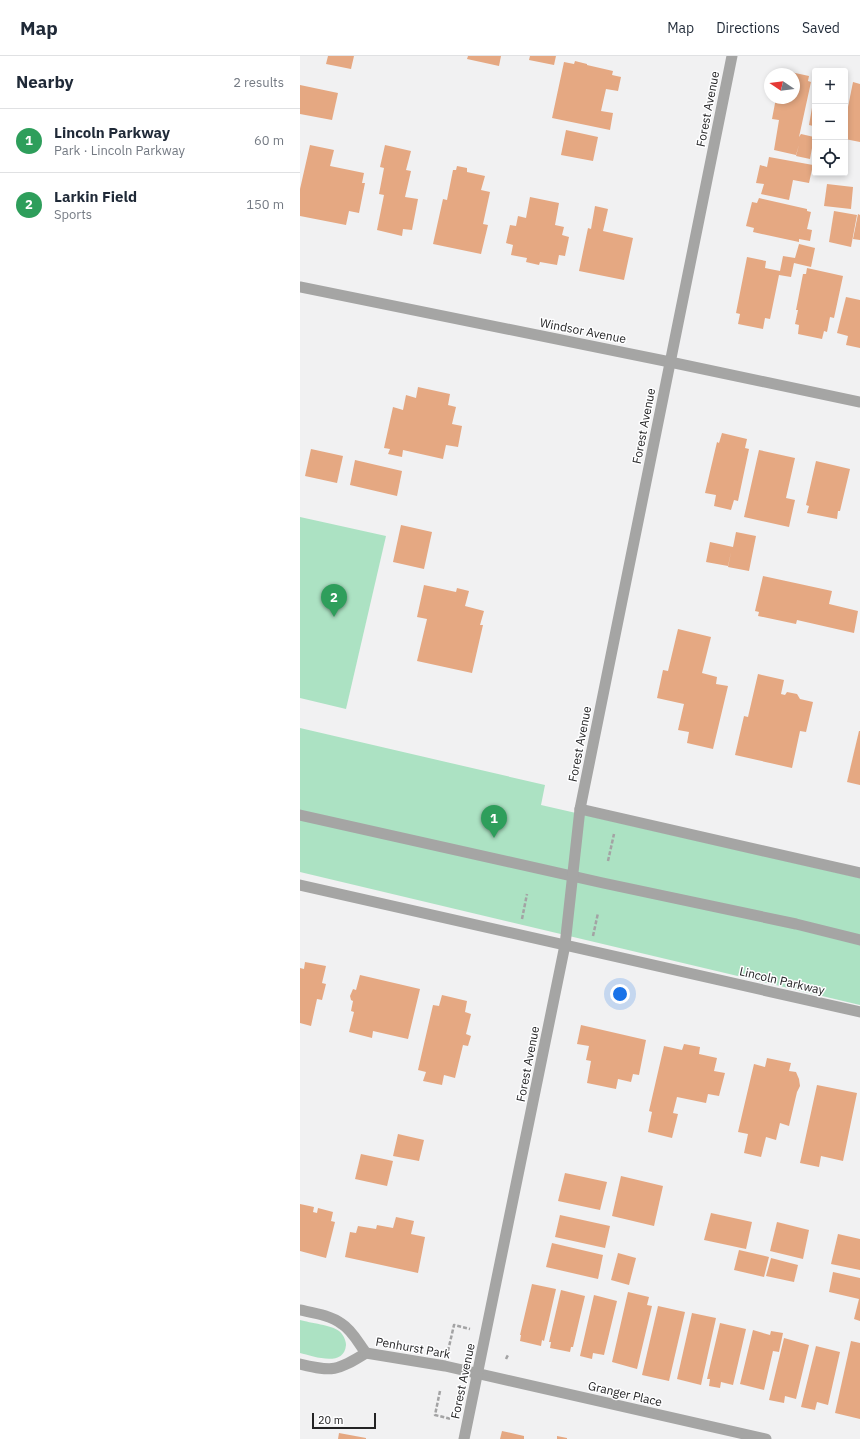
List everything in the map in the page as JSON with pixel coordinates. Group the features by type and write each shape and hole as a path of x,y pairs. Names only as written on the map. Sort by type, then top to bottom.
{"street":[{"name":"Forest Avenue","path":"464,1439 565,945 580,809 732,56"},
{"name":"Windsor Avenue","path":"300,288 670,362 860,402"},
{"path":"580,809 860,873"},
{"path":"300,814 572,876 796,924 860,940"},
{"name":"Lincoln Parkway","path":"300,885 860,1012"},
{"name":"Penhurst Park","path":"300,1310 325,1316 343,1324 366,1353"},
{"name":"Penhurst Park","path":"300,1364 326,1370 338,1368 366,1353 478,1373"},
{"name":"Granger Place","path":"478,1373 766,1439"}],"path":[{"path":"608,860 614,834"},
{"path":"521,922 527,894"},
{"path":"592,938 598,912"},
{"path":"448,1352 454,1325 462,1327"},
{"path":"506,1359 508,1355"},
{"path":"440,1391 435,1415 444,1417"}],"green space":[{"path":"300,517 386,536 346,709 300,698"},
{"path":"300,728 545,785 541,805 860,878 860,1005 300,872"},
{"path":"300,1320 326,1326 339,1331 343,1335 346,1345 344,1352 340,1356 327,1359 300,1353"}],"building":[{"path":"328,56 354,56 351,69 326,64"},
{"path":"468,56 501,56 499,66 467,59"},
{"path":"530,56 556,56 554,65 529,60"},
{"path":"575,61 613,71 612,75 621,77 618,91 606,89 601,111 613,113 610,130 552,118 564,62 574,64"},
{"path":"800,74 809,76 808,81 811,82 799,137 801,134 812,137 810,159 796,156 799,145 796,155 774,150 779,120 772,119 775,104 800,104"},
{"path":"853,82 860,84 860,142 848,140 848,107"},
{"path":"300,85 338,93 332,120 300,114"},
{"path":"812,108 812,126 809,125"},
{"path":"566,130 598,137 593,161 561,155"},
{"path":"310,145 334,150 330,166 364,173 362,183 365,183 359,213 349,211 346,225 300,216 300,189"},
{"path":"385,145 411,151 406,170 411,171 405,197 418,199 412,230 403,229 402,236 377,230 384,195 379,194 384,168 380,167"},
{"path":"769,157 812,165 812,170 809,183 793,180 789,200 761,194 764,184 756,183 760,165 767,167"},
{"path":"457,166 467,168 467,172 485,176 481,190 490,192 483,224 488,225 481,254 433,244 443,199 447,200 453,170 456,170"},
{"path":"827,184 853,187 851,209 824,206"},
{"path":"530,197 559,203 555,225 564,227 562,235 569,237 565,256 559,255 557,265 540,262 539,265 526,262 527,258 511,255 513,245 506,243 510,225 516,226 518,216 526,218"},
{"path":"759,198 807,209 807,211 811,212 807,229 812,230 810,241 799,239 799,242 753,232 754,228 746,226 752,202 757,203"},
{"path":"595,206 608,209 603,231 633,238 624,280 579,271 588,228 591,229"},
{"path":"834,211 857,215 851,247 829,242"},
{"path":"858,214 860,215 860,240 853,239"},
{"path":"799,244 815,248 811,267 794,263 791,277 779,275 770,319 765,318 763,329 738,324 740,314 736,313 747,257 766,261 765,268 780,271 783,256 795,258"},
{"path":"807,268 843,276 834,318 830,317 827,332 824,331 822,339 798,334 799,325 795,324 798,310 796,310 803,274 806,274"},
{"path":"846,297 860,300 860,348 846,345 848,336 837,333"},
{"path":"418,387 450,394 448,405 456,407 452,424 462,426 458,447 446,445 443,459 403,450 402,457 388,454 390,449 384,448 393,407 403,410 406,395 416,398"},
{"path":"722,433 747,439 745,448 749,449 738,501 734,500 731,510 714,506 716,495 705,493 717,442 719,443"},
{"path":"311,449 343,456 337,483 305,476"},
{"path":"759,450 795,458 786,498 795,500 789,527 744,517"},
{"path":"355,460 402,471 397,496 350,485"},
{"path":"816,461 850,469 837,519 807,513 809,506 806,505"},
{"path":"401,525 432,532 424,569 393,562"},
{"path":"736,532 756,536 749,571 728,567 731,552 728,566 706,562 710,542 733,547"},
{"path":"763,576 832,591 829,604 858,611 854,633 797,620 796,624 758,616 759,612 755,611"},
{"path":"424,585 456,592 457,588 469,591 465,606 484,611 480,625 483,625 472,673 417,661 427,619 417,617"},
{"path":"678,629 711,637 702,673 717,677 716,684 728,686 713,749 687,743 689,732 678,730 684,704 657,698 663,670 668,671"},
{"path":"758,674 784,680 781,694 785,695 787,692 797,694 800,699 813,702 806,732 800,731 792,768 735,755 744,716 748,717"},
{"path":"860,731 860,785 847,782"},
{"path":"305,962 326,966 322,983 326,984 322,1000 317,999 311,1026 300,1023 300,968 304,969"},
{"path":"360,975 420,989 408,1039 373,1031 372,1038 349,1032 354,1012 351,1011 353,1001 351,1000 350,996 353,989 356,990"},
{"path":"442,995 467,1001 465,1012 471,1014 466,1034 471,1036 468,1046 463,1045 455,1078 444,1075 442,1085 423,1081 426,1072 418,1070 433,1005 439,1006"},
{"path":"581,1025 646,1040 639,1075 633,1074 631,1082 618,1079 616,1089 587,1083 591,1061 586,1060 589,1046 577,1044"},
{"path":"684,1044 700,1047 699,1054 717,1058 714,1071 725,1073 719,1096 708,1094 706,1103 677,1097 673,1113 678,1114 672,1138 648,1132 652,1112 649,1111 664,1046 682,1050"},
{"path":"767,1058 791,1063 789,1071 796,1072 800,1086 797,1092 789,1126 780,1123 776,1140 766,1137 761,1157 744,1153 748,1134 738,1132 754,1064 765,1067"},
{"path":"817,1085 857,1093 843,1161 821,1156 819,1167 800,1163"},
{"path":"398,1134 424,1140 419,1161 393,1156"},
{"path":"361,1154 393,1161 387,1186 355,1179"},
{"path":"565,1173 607,1182 600,1210 558,1201"},
{"path":"621,1176 663,1186 654,1226 612,1216"},
{"path":"300,1204 314,1207 313,1212 317,1213 318,1208 333,1212 331,1221 335,1222 326,1258 300,1251"},
{"path":"711,1213 752,1222 746,1249 704,1240"},
{"path":"560,1215 610,1226 605,1248 555,1237"},
{"path":"396,1217 414,1221 411,1234 425,1237 418,1273 345,1257 350,1232 356,1233 358,1226 376,1229 377,1225 393,1228"},
{"path":"777,1222 809,1230 803,1259 770,1251"},
{"path":"838,1234 860,1239 860,1270 831,1264"},
{"path":"552,1243 603,1255 598,1279 546,1267"},
{"path":"739,1250 769,1257 764,1277 734,1270"},
{"path":"618,1253 636,1258 629,1285 611,1280"},
{"path":"771,1258 798,1265 794,1282 766,1276"},
{"path":"833,1272 860,1278 860,1321 854,1319 859,1299 829,1292"},
{"path":"532,1284 556,1289 544,1341 542,1340 541,1346 520,1341 520,1335"},
{"path":"561,1290 585,1296 573,1347 571,1347 570,1352 550,1348 551,1342 549,1342"},
{"path":"628,1292 649,1297 647,1305 652,1306 637,1369 612,1362"},
{"path":"594,1295 617,1301 604,1355 593,1353 592,1359 580,1356"},
{"path":"658,1306 685,1312 669,1381 642,1375"},
{"path":"692,1313 716,1318 701,1385 677,1379"},
{"path":"720,1323 746,1329 733,1385 721,1382 720,1388 709,1386 710,1379 707,1379"},
{"path":"753,1330 770,1335 771,1331 783,1333 779,1352 773,1351 764,1390 740,1384"},
{"path":"784,1338 809,1345 796,1399 785,1396 784,1403 769,1400"},
{"path":"851,1341 860,1343 860,1419 835,1413"},
{"path":"816,1346 840,1352 828,1405 817,1402 815,1410 801,1407"},
{"path":"502,1431 524,1436 524,1439 500,1439"},
{"path":"339,1433 366,1438 366,1439 338,1439"},
{"path":"557,1436 567,1438 567,1439 557,1439"}],"place":[{"name":"Larkin Field","path":"334,617"},
{"name":"Lincoln Parkway","path":"494,838"}]}
